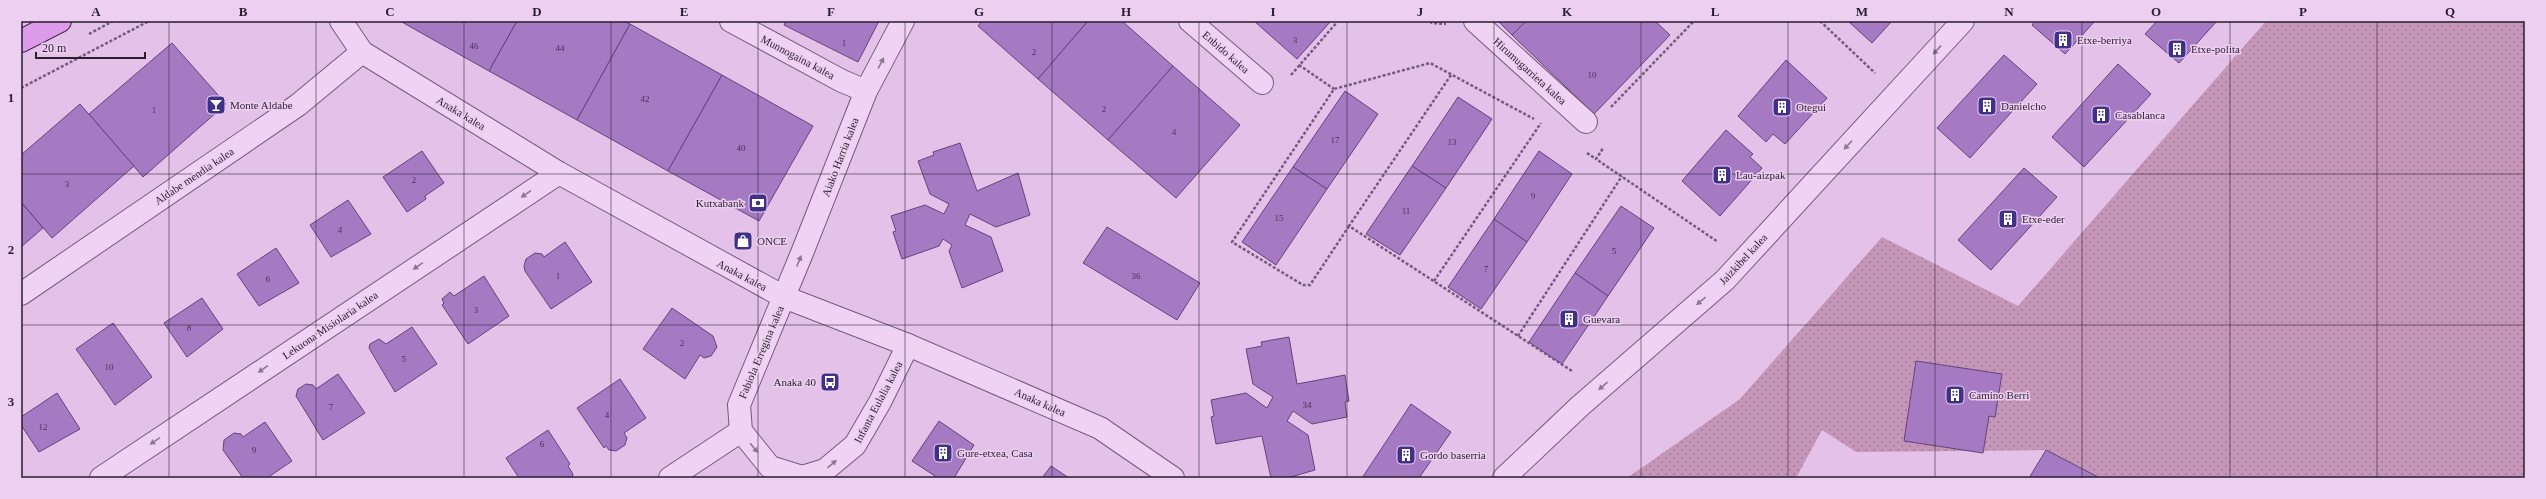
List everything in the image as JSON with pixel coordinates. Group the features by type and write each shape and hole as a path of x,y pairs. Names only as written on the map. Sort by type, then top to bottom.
{"main road":[{"path":"21,41 60,21"}],"street":[{"name":"Anaka kalea","path":"341,21 362,52 559,173 784,297 908,345 1100,428 1173,478"},
{"name":"Munnogaina kalea","path":"731,21 842,81 866,91"},
{"name":"Aiako Harria kalea","path":"784,297 866,91 903,21"},
{"name":"Enbido kalea","path":"1190,21 1262,83"},
{"name":"Hirumugarrieta kalea","path":"1475,21 1586,122"},
{"name":"Jaizkibel kalea","path":"1504,478 1580,406 1725,280 1963,21"},
{"name":"Aldabe mendia kalea","path":"21,294 298,105 362,52"},
{"name":"Lekuona Misiolaria kalea","path":"111,475 559,173"},
{"name":"Fabiola Erregina kalea","path":"740,432 739,405 784,297"},
{"name":"Infanta Eulalia kalea","path":"740,432 770,467 802,477 825,470 855,445 880,402 908,345"},
{"path":"670,478 740,432"}],"path":[{"path":"21,88 149,21"},
{"path":"1334,89 1299,65 1338,21"},
{"path":"1606,112 1694,21"},
{"path":"1820,21 1896,93"},
{"path":"1452,74 1310,284 1303,285 1232,242 1334,89 1430,63 1452,74 1547,126"},
{"path":"1434,281 1541,122"},
{"path":"1584,150 1704,231 1743,260"},
{"path":"1596,158 1602,150"},
{"path":"1518,336 1622,176"},
{"path":"1349,226 1574,372"}],"shaded area":[{"path":"2266,21 2525,21 2525,478 2100,478 2046,450 1856,452 1822,430 1796,478 1627,478 1740,399 1882,237 2018,306"}],"building":[{"path":"400,21 517,21 489,71"},
{"path":"517,21 624,21 630,24 577,120 489,71"},
{"path":"786,21 879,21 858,62 784,25"},
{"path":"982,21 1088,21 1038,79 978,26"},
{"path":"1088,21 1122,21 1173,66 1108,140 1038,79"},
{"path":"1254,21 1331,21 1297,59"},
{"path":"1498,21 1526,21 1512,35"},
{"path":"1526,21 1655,21 1670,35 1594,114 1512,35"},
{"path":"1848,21 1892,21 1872,43"},
{"name":"Etxe-berriya","path":"2035,21 2095,21 2065,54 2032,25"},
{"name":"Etxe-polita","path":"2157,21 2217,21 2179,63 2145,34"},
{"path":"630,24 722,75 668,171 577,120"},
{"path":"172,43 226,104 143,177 89,114"},
{"name":"Danielcho","path":"2004,55 2037,84 1970,158 1937,128"},
{"name":"Otegui","path":"1786,60 1827,98 1785,144 1773,134 1766,142 1738,116"},
{"name":"Casablanca","path":"2118,64 2151,94 2084,167 2052,137"},
{"path":"1173,66 1240,125 1176,198 1108,140"},
{"path":"722,75 813,126 759,221 668,171"},
{"path":"1345,91 1378,114 1327,189 1293,167"},
{"path":"1458,97 1492,119 1446,188 1412,166"},
{"path":"80,104 134,166 52,238 21,202 21,155"},
{"name":"Lau-aizpak","path":"1726,130 1753,154 1750,157 1762,168 1720,216 1682,181"},
{"path":"960,143 977,191 1018,173 1030,215 996,227 970,214 965,225 991,237 1003,271 962,288 949,251 952,245 943,239 939,246 902,259 893,232 896,231 891,216 925,205 944,214 949,204 930,194 918,161 934,155 933,152"},
{"path":"422,151 444,183 425,196 426,199 407,212 383,177"},
{"path":"1539,151 1572,174 1527,242 1494,219"},
{"path":"1412,166 1446,188 1400,255 1366,234"},
{"path":"1293,167 1327,189 1276,265 1242,242"},
{"name":"Etxe-eder","path":"2024,168 2057,197 1991,270 1958,240"},
{"path":"348,200 371,234 331,257 310,225"},
{"path":"21,202 43,228 21,247"},
{"path":"1621,206 1654,228 1608,296 1575,273"},
{"path":"1494,219 1527,242 1481,309 1448,287"},
{"path":"1107,227 1200,283 1177,320 1083,263"},
{"path":"565,242 592,282 551,309 525,271 524,266 526,259 535,253 542,254 544,257"},
{"path":"276,248 299,283 259,306 237,274"},
{"name":"Guevara","path":"1575,273 1608,296 1562,364 1529,342"},
{"path":"484,276 509,316 468,344 442,305 444,303 442,299 450,292 454,296"},
{"path":"202,298 223,329 187,357 164,323"},
{"path":"672,308 713,336 717,347 711,356 704,358 700,355 685,379 643,349"},
{"path":"113,323 152,377 115,405 76,349"},
{"path":"412,327 437,364 395,392 369,348 370,344 379,339 386,344"},
{"path":"1289,337 1297,384 1345,375 1349,401 1345,402 1347,417 1312,424 1293,411 1287,421 1308,435 1315,470 1287,478 1271,478 1262,436 1216,444 1211,417 1214,416 1211,400 1246,393 1267,408 1273,397 1253,384 1246,349 1262,346 1261,342"},
{"name":"Camino Berri","path":"1916,361 2002,374 1995,417 1989,416 1983,453 1904,441"},
{"path":"338,374 365,413 323,440 296,396 298,389 306,384 313,385 316,389"},
{"path":"620,379 646,418 624,433 627,438 625,445 616,451 609,450 606,446 604,448 577,408"},
{"path":"57,393 80,429 39,452 21,425 21,417"},
{"name":"Gordo baserria","path":"1411,404 1451,432 1419,478 1362,478"},
{"name":"Gure-etxea, Casa","path":"939,421 974,445 954,478 938,478 912,461"},
{"path":"265,422 292,461 267,478 243,478 223,450 224,440 234,433 241,434 243,437"},
{"path":"548,430 570,464 568,466 573,474 572,478 519,478 506,458"},
{"path":"2046,450 2100,478 2029,478"},
{"path":"1051,466 1069,478 1042,478"}],"place":[{"name":"Etxe-berriya","path":"2063,40"},
{"name":"Etxe-polita","path":"2177,49"},
{"name":"Monte Aldabe","path":"216,105"},
{"name":"Danielcho","path":"1987,106"},
{"name":"Otegui","path":"1782,107"},
{"name":"Casablanca","path":"2101,115"},
{"name":"Lau-aizpak","path":"1722,175"},
{"name":"Kutxabank","path":"758,203"},
{"name":"Etxe-eder","path":"2008,219"},
{"name":"ONCE","path":"743,241"},
{"name":"Guevara","path":"1569,319"},
{"name":"Anaka 40","path":"830,382"},
{"name":"Camino Berri","path":"1955,395"},
{"name":"Gure-etxea, Casa","path":"943,453"},
{"name":"Gordo baserria","path":"1406,455"}]}
